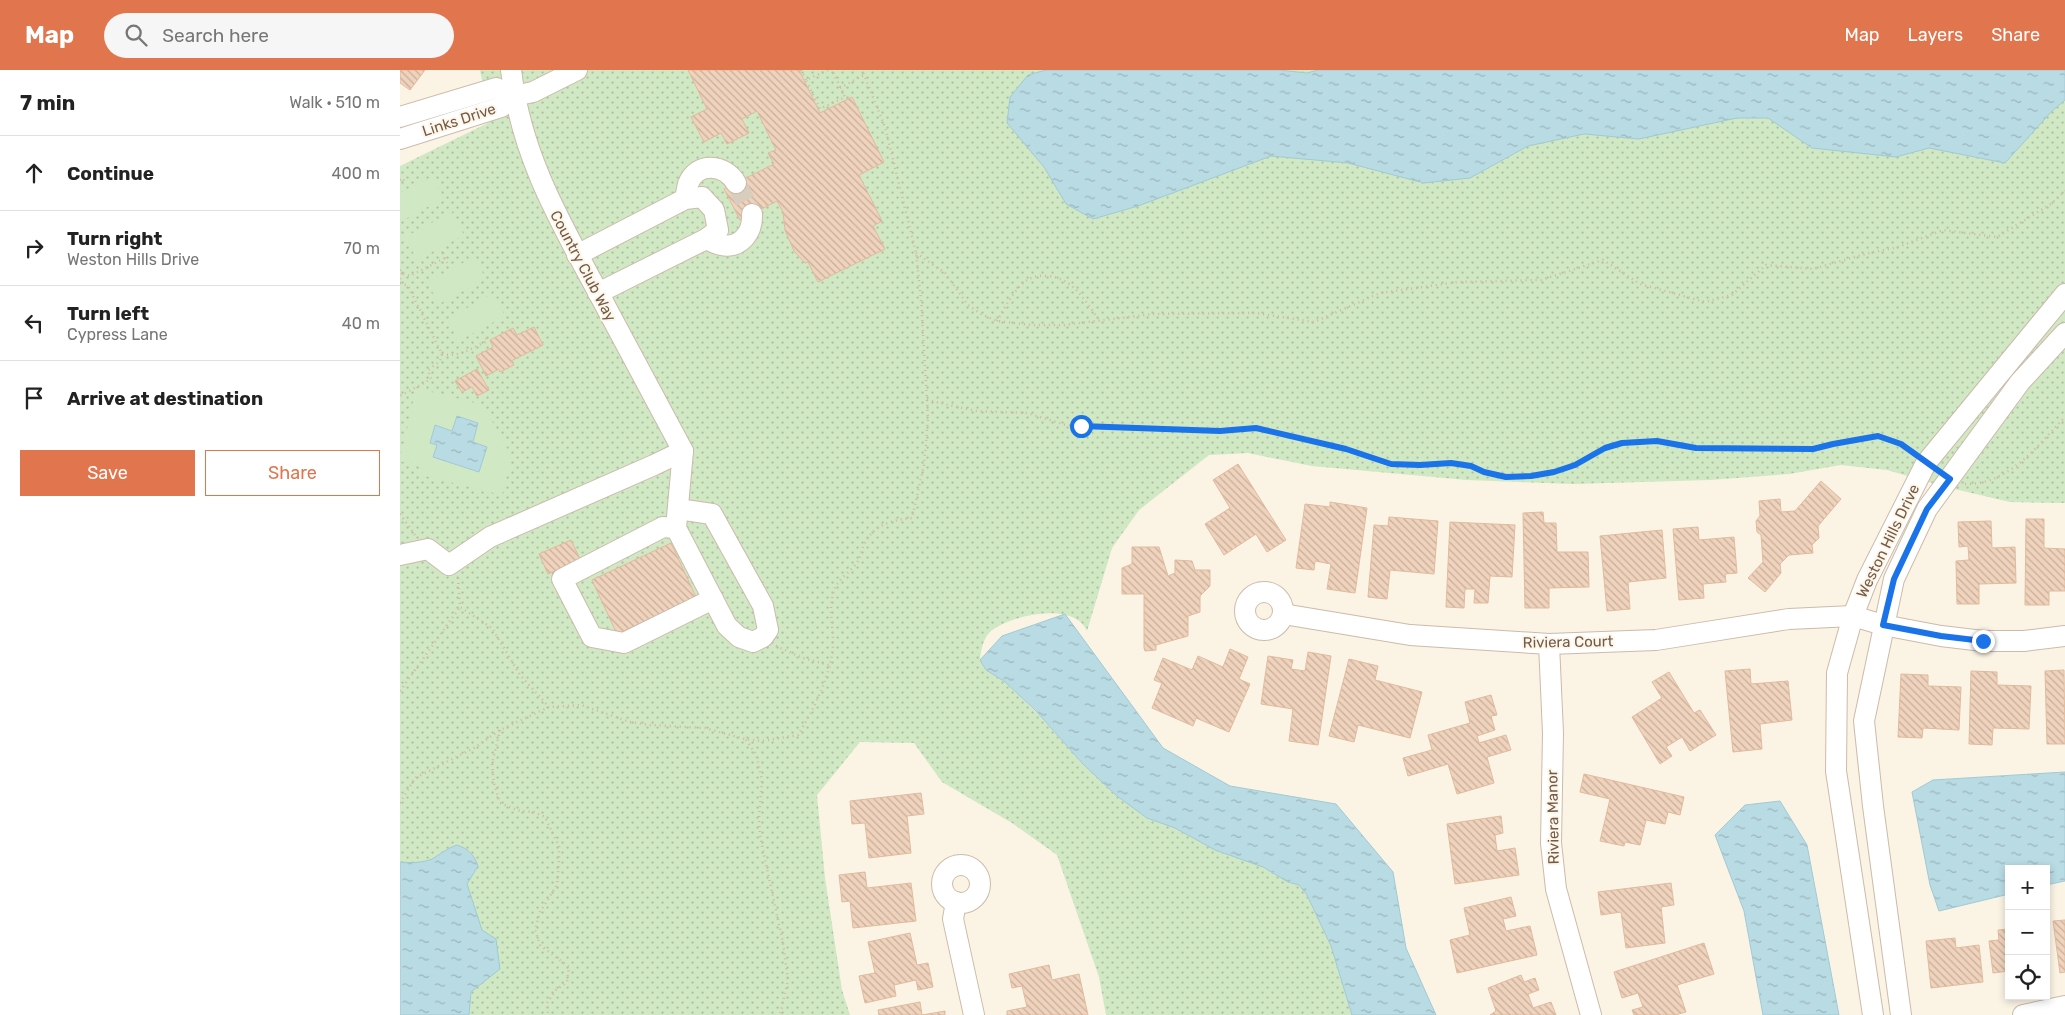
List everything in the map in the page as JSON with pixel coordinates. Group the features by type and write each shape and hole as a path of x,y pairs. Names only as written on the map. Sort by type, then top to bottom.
{"street":[{"name":"Country Club Way","path":"511,70 514,96 528,148 545,191 683,451"},
{"path":"514,96 533,92 577,70"},
{"name":"Links Drive","path":"400,117 496,88 514,96 501,107 400,139"},
{"path":"685,199 689,182 697,172 709,167 722,169 736,183"},
{"path":"577,254 685,199 702,197 714,210 718,230 706,239 598,293"},
{"path":"706,239 722,245 734,244 745,238 750,230 752,214"},
{"name":"Weston Hills Drive","path":"1873,1015 1836,770 1837,673 1853,616 1867,580 1926,463 2065,294"},
{"name":"Weston Hills Drive","path":"1900,1015 1864,721 1894,579 1927,509 2020,382 2065,333"},
{"path":"400,555 428,549 449,565 490,537 683,451 677,518 727,626 739,638 753,642 763,637 768,630 763,606 712,514 677,518 562,579 592,636 624,643 713,599"},
{"name":"Riviera Court","path":"1283,614 1410,635 1549,644 1656,640 1789,619 1853,616 1883,625 1941,636 1983,641 2024,641 2065,636"},
{"name":"Riviera Manor","path":"1549,644 1553,733 1551,843 1556,889 1591,1015"},
{"path":"956,902 953,919 974,1015"},
{"path":"2032,1014 2065,1006"}],"path":[{"path":"801,70 820,109 845,97 832,70"},
{"path":"806,80 828,70"},
{"path":"400,803 415,778 474,748 500,730 548,707 581,706 630,722 650,726 705,728 745,739 762,741 798,735 814,710 829,665 833,644 830,614 834,588 858,562 863,545 877,527 893,520 912,518 924,465 928,418 921,299 916,253 885,127 862,70"},
{"path":"840,88 864,75"},
{"path":"400,180 402,178 405,182"},
{"path":"916,253 945,273 968,305 981,314 997,321 1031,325 1064,325 1153,314 1256,313 1314,322 1380,293 1458,282 1541,280 1603,260 1640,284 1705,302 1732,295 1766,264 1813,269 1898,247 1943,230 1997,237 2051,204 2065,191"},
{"path":"443,253 447,262"},
{"path":"400,279 401,272 410,276 445,258"},
{"path":"997,321 1012,295 1021,285 1034,276 1064,279 1074,286 1100,321"},
{"path":"400,283 408,286 442,354 440,362 428,370 431,379 400,396"},
{"path":"442,354 452,356 462,353 487,341 485,336"},
{"path":"927,400 976,411 1027,413 1066,425 1220,431 1256,428 1346,449 1391,464 1451,463 1471,466 1484,472 1506,477 1531,476 1554,472 1575,465 1605,448 1638,441 1657,441 1696,448 1778,450 1813,449 1878,436 1901,444 1926,463"},
{"path":"1950,479 1965,484 1978,484 2010,471 2065,417"},
{"path":"400,514 413,534 428,549"},
{"path":"400,691 460,607 459,585 456,573 449,565"},
{"path":"460,607 492,628 520,675 548,707"},
{"path":"763,637 768,642 785,651 829,665"},
{"path":"500,730 492,764 494,782 500,803 520,811 534,812 545,817 559,846 560,861 557,885 540,912 535,930 540,945 569,967 567,982 556,990 547,1003 548,1015"},
{"path":"745,739 756,754 762,780 759,818 760,836 783,944 788,980 780,1015"}],"green space":[{"path":"480,70 2065,70 2065,503 2010,502 1946,487 1887,470 1841,465 1789,474 1710,480 1574,484 1467,480 1312,466 1248,453 1209,455 1139,510 1112,548 1087,631 1080,622 1069,616 1042,614 1027,616 1000,625 991,631 984,641 980,660 986,670 1004,681 1034,710 1083,764 1117,796 1147,818 1175,828 1215,850 1263,867 1288,882 1299,885 1307,895 1331,946 1352,1015 1106,1015 1099,977 1057,855 1012,823 942,782 914,743 860,742 817,795 825,878 842,990 850,1015 400,1015 400,166 490,122"},
{"path":"433,176 444,198 400,222 400,193"},
{"path":"452,212 464,235 417,260 405,237"},
{"path":"474,257 486,279 439,304 427,282"},
{"path":"494,293 505,316 458,341 447,319"},
{"path":"416,388 483,405 512,457 502,495 421,475 422,466 400,461"}],"water":[{"path":"1046,70 1279,70 1307,73 1318,70 2065,70 2065,100 2052,111 2005,163 1929,148 1896,157 1812,148 1768,118 1737,118 1639,139 1584,134 1528,146 1470,178 1424,183 1348,163 1271,156 1138,206 1093,219 1066,204 1044,167 1007,123 1010,97 1028,75"},
{"path":"457,416 478,423 473,442 487,447 479,472 433,457 437,445 430,443 435,425 452,431"},
{"path":"1065,614 1163,748 1230,786 1336,804 1393,872 1406,948 1436,1015 1352,1015 1331,946 1307,895 1299,885 1288,882 1263,867 1215,850 1175,828 1147,818 1117,796 1083,764 1035,710 1004,681 986,670 980,660 1002,636"},
{"path":"2065,772 2065,881 2050,884 2050,865 2005,865 2005,895 1939,911 1930,885 1912,792 1933,780"},
{"path":"1780,801 1807,845 1839,1015 1763,1015 1744,911 1715,835 1745,805"},
{"path":"457,845 465,848 470,853 478,866 467,884 482,930 496,939 500,969 471,992 469,1015 400,1015 400,862 432,859"}],"building":[{"path":"400,70 425,70 410,90 400,83"},
{"path":"688,70 799,70 820,113 852,97 884,162 859,175 882,221 873,226 885,249 818,282 808,262 805,263 794,251 785,230 783,212 777,201 740,220 724,189 774,164 768,153 776,150 757,111 742,119 749,133 727,144 721,133 704,142 691,117 707,109"},
{"path":"534,327 543,345 511,361 514,365 500,372 499,369 486,376 476,356 493,347 490,340 513,328 517,335"},
{"path":"477,369 489,390 477,396 472,387 462,392 455,381"},
{"path":"1238,464 1286,540 1267,552 1256,534 1224,555 1205,524 1230,508 1213,480"},
{"path":"1821,481 1841,499 1818,526 1819,538 1812,545 1813,553 1789,555 1780,564 1781,573 1765,592 1748,578 1763,562 1761,535 1757,532 1756,521 1760,516 1759,501 1780,499 1781,512 1795,511"},
{"path":"1330,502 1367,508 1355,593 1327,589 1331,564 1315,561 1314,570 1296,568 1305,504 1330,507"},
{"path":"1543,512 1544,523 1556,523 1557,552 1588,552 1589,587 1549,588 1549,608 1525,608 1523,513"},
{"path":"1389,517 1438,521 1434,574 1390,570 1387,599 1368,597 1374,525 1388,526"},
{"path":"2026,519 2044,519 2044,548 2065,549 2065,591 2049,591 2049,605 2025,605"},
{"path":"1991,521 1992,548 2015,547 2016,583 1979,584 1979,604 1957,604 1956,561 1969,560 1968,546 1959,547 1958,522"},
{"path":"1450,522 1515,525 1512,577 1490,576 1488,603 1474,603 1475,589 1465,589 1464,608 1446,607"},
{"path":"1698,527 1699,540 1734,537 1737,573 1725,574 1726,582 1703,584 1704,598 1679,600 1673,529"},
{"path":"1662,530 1666,578 1628,582 1630,609 1607,611 1600,536"},
{"path":"571,540 580,559 548,574 539,554"},
{"path":"671,543 696,597 617,634 592,580"},
{"path":"1132,547 1159,547 1168,576 1175,573 1175,560 1192,561 1195,570 1210,570 1210,586 1200,596 1200,612 1188,616 1188,636 1156,645 1156,650 1145,651 1144,648 1144,594 1122,594 1122,568 1132,564"},
{"path":"1230,649 1248,657 1239,679 1250,684 1229,732 1196,718 1193,726 1152,708 1162,683 1154,680 1163,658 1192,670 1198,656 1223,667"},
{"path":"1308,652 1331,656 1318,745 1289,741 1293,709 1261,704 1268,656 1293,660 1291,669 1305,671"},
{"path":"1349,659 1378,666 1375,680 1422,692 1410,738 1358,725 1354,742 1329,736"},
{"path":"1750,669 1751,684 1788,681 1792,720 1760,724 1762,749 1733,752 1725,671"},
{"path":"2064,670 2065,744 2047,744 2045,671"},
{"path":"1971,671 1997,672 1997,685 2031,686 2029,729 1993,728 1992,745 1969,744"},
{"path":"1669,672 1694,713 1700,710 1716,735 1690,751 1682,737 1666,747 1672,756 1660,764 1632,717 1662,698 1652,682"},
{"path":"1901,674 1928,675 1928,686 1961,687 1959,730 1923,728 1922,738 1898,737"},
{"path":"1491,695 1497,715 1491,716 1495,730 1477,736 1479,743 1506,735 1511,750 1487,757 1494,783 1457,794 1448,764 1408,776 1403,758 1432,750 1428,735 1470,723 1465,702"},
{"path":"1584,774 1684,797 1680,815 1668,812 1665,824 1646,820 1640,845 1625,842 1624,846 1600,841 1610,799 1580,792"},
{"path":"921,793 924,814 907,816 911,853 869,858 865,823 852,824 850,801"},
{"path":"1501,816 1503,833 1495,835 1497,851 1515,848 1519,875 1455,884 1447,824"},
{"path":"865,872 867,888 911,883 916,921 853,928 850,901 842,902 839,875"},
{"path":"1671,883 1674,905 1661,907 1665,943 1626,948 1621,912 1601,915 1598,892"},
{"path":"1511,897 1516,916 1503,919 1506,931 1530,926 1537,955 1457,973 1450,940 1470,935 1464,908"},
{"path":"2065,920 2065,972 2060,973 2053,921"},
{"path":"2005,929 2005,972 1993,973 1989,941 1999,940 1998,930"},
{"path":"910,933 917,965 928,963 933,987 918,990 916,980 894,985 896,996 865,1003 859,976 875,973 868,942"},
{"path":"1955,938 1956,948 1979,945 1983,982 1931,988 1926,941"},
{"path":"1704,943 1714,974 1677,985 1686,1012 1675,1015 1634,1015 1632,1010 1643,1007 1638,993 1622,998 1614,972"},
{"path":"1049,965 1052,980 1079,974 1088,1015 1007,1015 1007,1011 1027,1007 1022,986 1012,988 1009,974"},
{"path":"1521,975 1524,982 1535,978 1539,990 1528,994 1533,1008 1551,1002 1556,1015 1490,1015 1496,1011 1488,988"},
{"path":"920,1002 922,1015 879,1015 878,1010"},
{"path":"945,1011 945,1015 922,1015"}],"tunnel":[{"path":"736,183 752,214"}],"route":[{"path":"1081,426 1220,431 1256,428 1346,449 1391,464 1451,463 1471,466 1484,472 1506,477 1531,476 1554,472 1575,465 1605,448 1638,441 1657,441 1696,448 1778,450 1813,449 1878,436 1901,444 1950,479 1927,509 1894,579 1883,625 1941,636 1983,641"}]}
